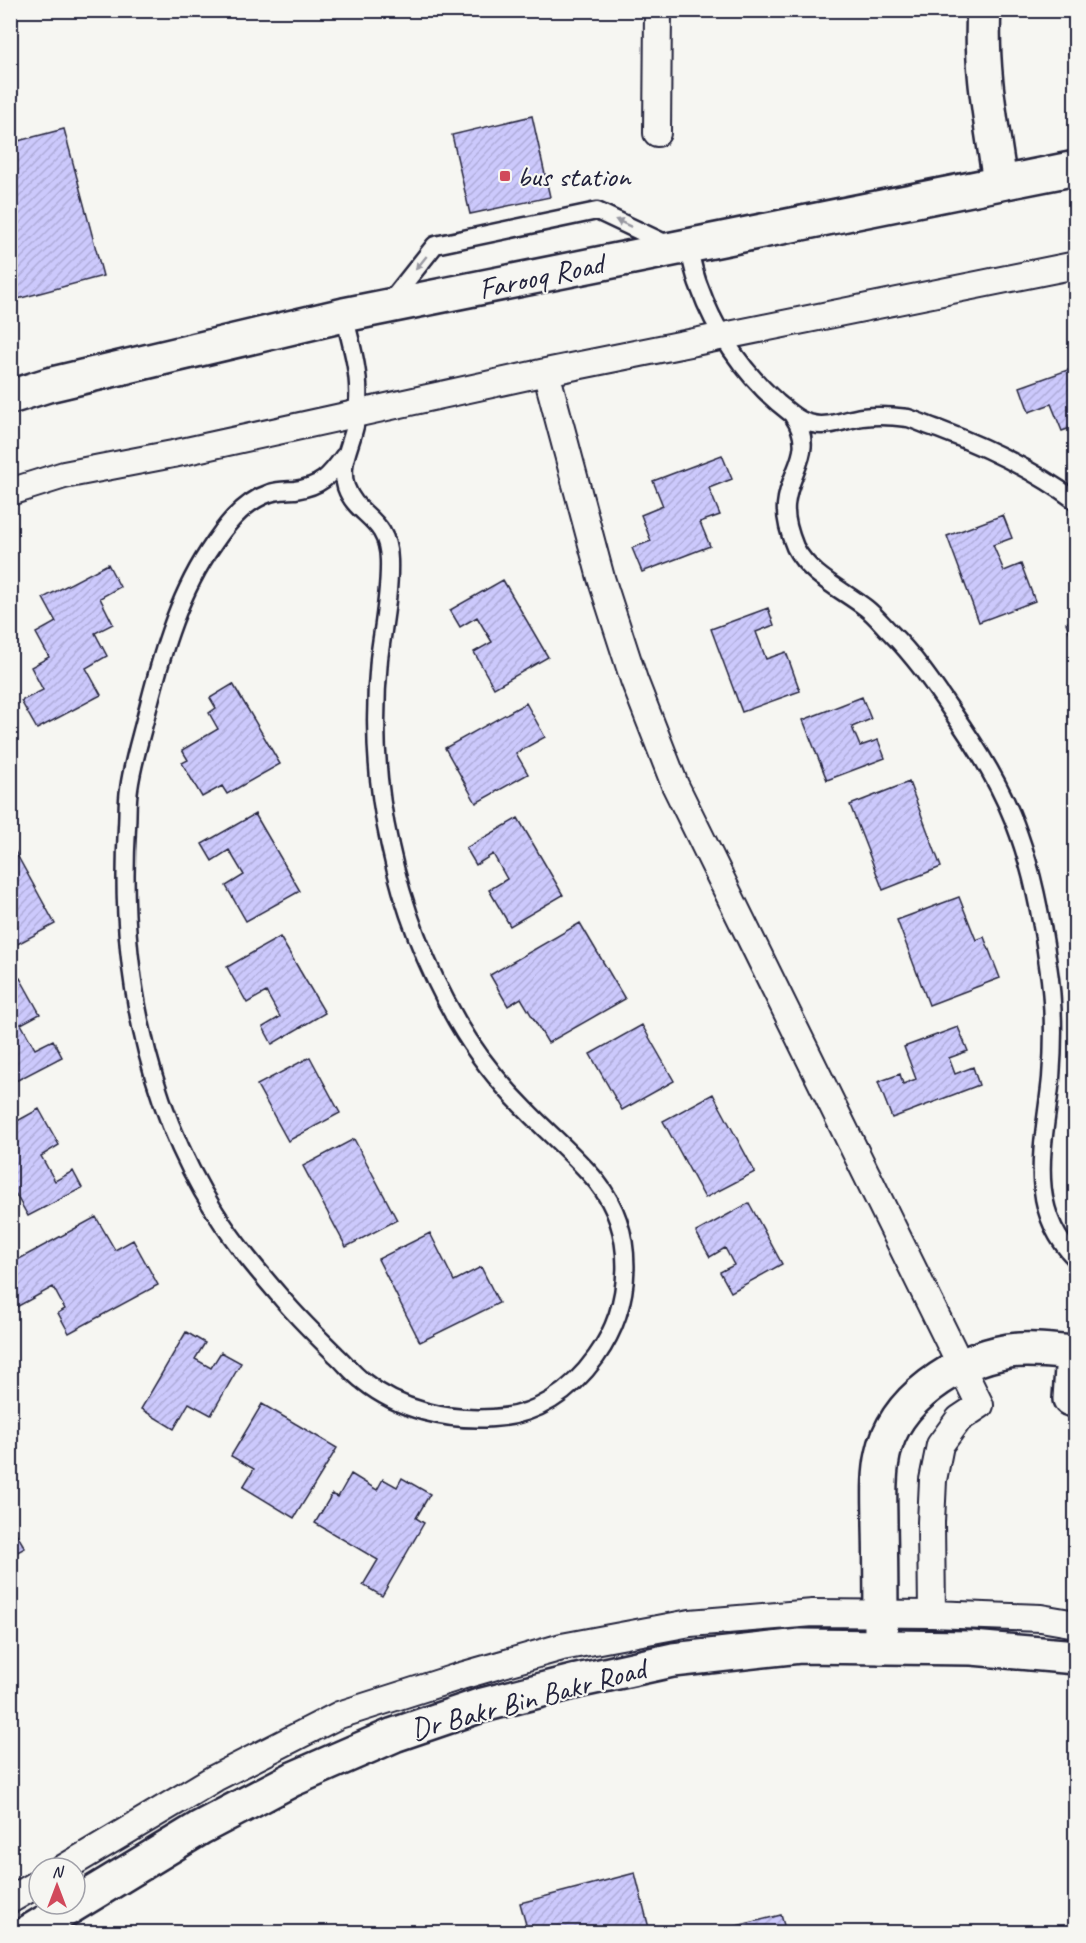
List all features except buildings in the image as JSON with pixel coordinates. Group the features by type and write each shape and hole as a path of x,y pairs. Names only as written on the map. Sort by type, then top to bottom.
{"street":[{"path":"657,133 658,10"},
{"path":"984,10 982,39 1000,183"},
{"name":"Farooq Road","path":"10,397 344,315 1076,168"},
{"path":"10,492 64,475 546,372 1076,265"},
{"path":"546,372 601,578 634,680 675,785 980,1405 959,1419 940,1445 933,1480 931,1522 932,1614"},
{"path":"881,1647 880,1495 883,1456 893,1425 917,1396 948,1374 982,1358 1010,1351 1037,1349 1074,1353 1070,1399"},
{"path":"84,1856 215,1778 339,1715 562,1647 690,1623 813,1613 1041,1618 1076,1624"},
{"name":"Dr Bakr Bin Bakr Road","path":"29,1932 200,1828 293,1779 394,1735 479,1706 673,1660 800,1646 972,1648 1076,1657"},
{"path":"10,1900 27,1890"}],"lane":[{"path":"385,308 435,245 597,211 682,247 723,336 735,356 763,390 793,416 802,429 804,448 786,506 789,527 796,548 811,568 868,609 918,661 975,745 1019,833 1041,913 1052,991 1053,1035 1050,1080 1040,1162 1043,1197 1053,1226 1076,1259"},
{"path":"344,315 359,393 354,429 344,456 332,473 320,483 303,489 272,492 252,502 228,524 204,557 180,606 157,670 129,788 124,871 126,936 138,1015 155,1082 179,1147 213,1209 244,1254 297,1316 363,1381 392,1400 426,1413 468,1419 504,1418 538,1410 566,1391 590,1366 607,1342 621,1309 626,1276 624,1244 613,1209 597,1183 522,1107 486,1065 458,1022 407,913 384,821 378,776 378,668 390,567 388,545 380,526 356,504 348,492 344,478 344,456"},
{"path":"793,416 812,424 826,425 861,417 909,419 954,435 1012,462 1076,501"}],"place":[{"name":"bus station","path":"505,176"}]}
